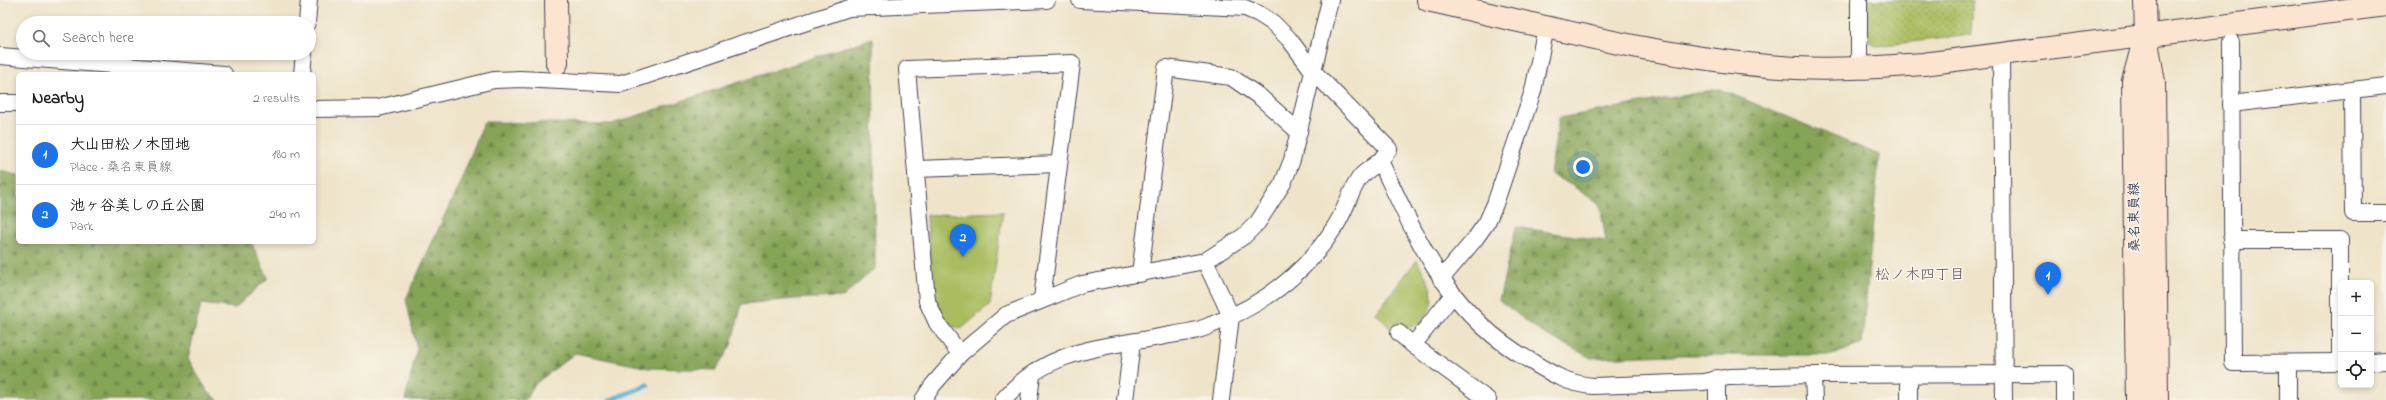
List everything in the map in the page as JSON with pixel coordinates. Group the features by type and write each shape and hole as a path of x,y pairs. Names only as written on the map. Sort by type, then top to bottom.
{"street":[{"path":"308,16 309,0"},
{"path":"556,0 556,63"},
{"path":"316,109 378,108 494,80 520,79 621,84 849,8 1047,0"},
{"path":"1003,400 1010,391 1046,365 1085,349 1132,343 1210,326 1272,293 1308,264 1337,223 1361,176 1380,161 1389,149 1313,71 1289,40 1273,23 1245,8 1080,0"},
{"path":"923,400 933,385 960,354 1006,315 1042,299 1082,284 1206,261 1244,236 1258,222 1283,183 1299,132 1330,0"},
{"path":"1428,0 1679,54 1740,63 1797,68 1859,68 1923,64 2386,5"},
{"path":"1859,0 1859,68"},
{"name":"桑名東員線","path":"2146,0 2146,36 2154,82 2157,400"},
{"path":"1440,279 1475,239 1487,222 1495,204 1534,91 1546,26"},
{"name":"桑名東員線","path":"2137,400 2133,81 2146,36"},
{"path":"2231,42 2231,240 2233,363 2338,362"},
{"path":"2002,53 2004,400"},
{"path":"0,56 16,57"},
{"path":"50,60 199,72"},
{"path":"302,72 303,60"},
{"path":"960,354 937,323 927,301 907,69 1072,63 1042,299"},
{"path":"1140,274 1166,68 1231,77 1260,97 1299,132"},
{"path":"2231,104 2386,86"},
{"path":"2352,91 2353,213 2386,213"},
{"path":"0,103 16,103"},
{"path":"1380,161 1419,243 1440,279 1452,296 1485,329 1516,353 1557,378 1577,385 1593,386 1704,382 1717,378 1813,375 2064,374 2064,400"},
{"path":"916,169 1058,164"},
{"path":"2231,240 2340,240 2341,352"},
{"path":"1206,261 1231,316 1221,400"},
{"path":"1413,345 1452,296"},
{"path":"1399,333 1488,400"},
{"path":"1125,400 1132,343"},
{"path":"2374,362 2386,361"},
{"path":"2288,363 2288,400"},
{"path":"1029,400 1032,375"},
{"path":"1813,375 1814,400"},
{"path":"1909,375 1909,400"},
{"path":"1717,378 1717,400"}],"green space":[{"path":"1867,0 1973,0 1971,35 1876,46 1867,40"},
{"path":"873,38 875,268 843,297 793,299 742,304 731,345 716,370 649,368 575,353 535,384 525,400 405,400 417,349 406,299 461,180 484,122 612,124"},
{"path":"1719,89 1879,155 1862,344 1832,355 1673,355 1591,358 1541,332 1499,300 1516,227 1606,241 1600,205 1573,186 1550,174 1559,118"},
{"path":"0,171 16,175 16,244 252,244 268,278 235,308 201,304 188,359 208,392 218,400 0,400"},
{"path":"1003,212 990,305 961,329 946,323 932,300 927,215"},
{"path":"1417,260 1432,294 1430,308 1426,315 1415,325 1406,328 1397,322 1392,330 1376,313"}],"waterway":[{"path":"611,400 647,385"}],"place":[{"name":"池ヶ谷美しの丘公園","path":"963,257"},
{"name":"大山田松ノ木団地","path":"2048,295"}],"district":[{"name":"松ノ木四丁目","path":"1920,275"}]}
